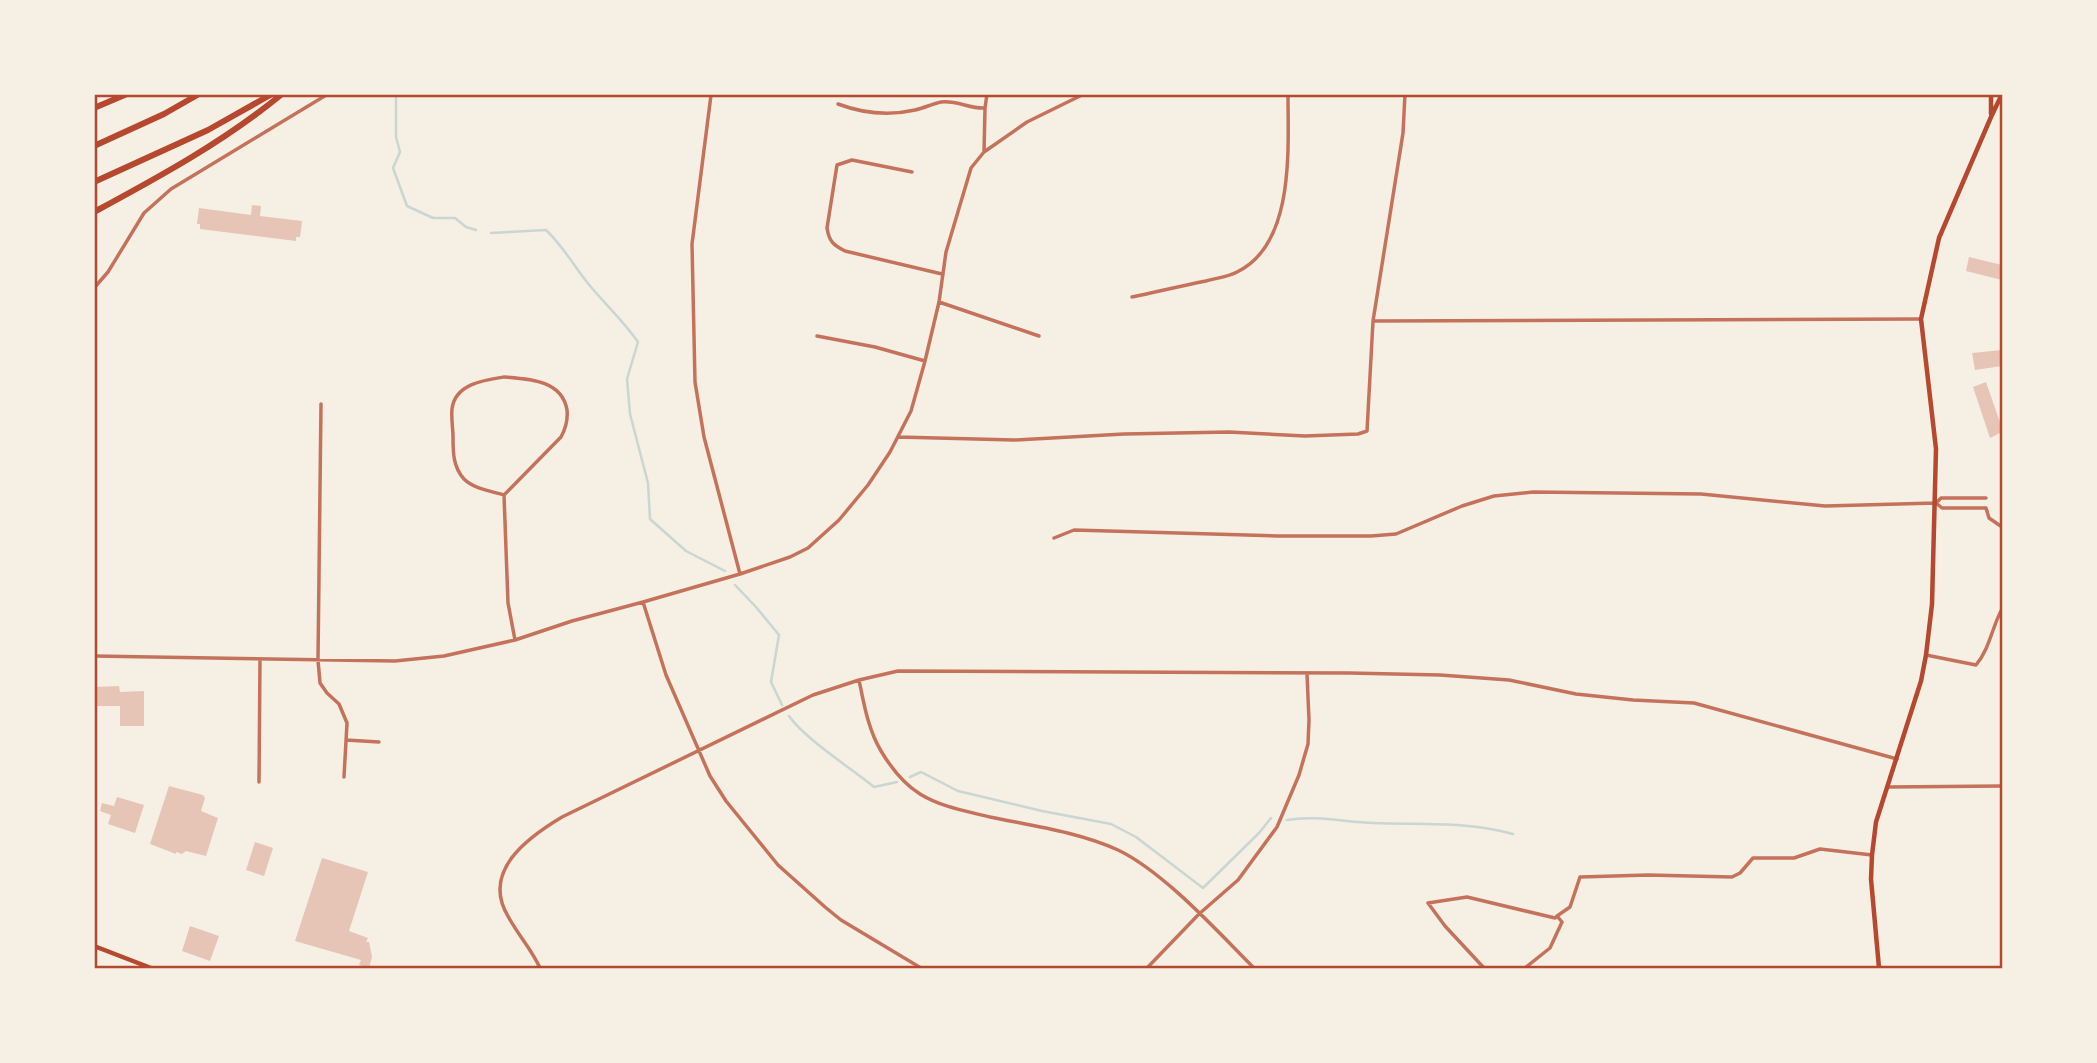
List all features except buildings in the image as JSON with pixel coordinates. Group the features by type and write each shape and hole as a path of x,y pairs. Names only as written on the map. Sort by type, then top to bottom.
{"highway":[{"path":"94,108 127,94"},
{"path":"94,146 164,114 200,94"},
{"path":"94,182 174,146 272,94"},
{"path":"94,212 159,177 259,113 282,94"}],"main road":[{"path":"1990,117 1991,94"},
{"path":"1880,968 1871,879 1876,822 1921,681 1933,590 1936,449 1921,319 1939,237 2002,94"},
{"path":"94,946 151,968"}],"street":[{"path":"94,288 108,272 144,213 171,189 328,94"},
{"path":"984,152 987,94"},
{"path":"94,656 409,661 444,656 515,640 572,621 643,603 740,574 808,548 839,520 868,485 911,411 939,302 946,252 971,168 984,152 1027,122 1084,94"},
{"path":"1132,298 1234,274 1251,264 1265,250 1279,214 1288,162 1288,94"},
{"path":"898,437 1014,440 1229,432 1305,436 1358,435 1367,431 1373,321 1403,133 1405,94"},
{"path":"711,95 692,244 695,382 704,437 740,574"},
{"path":"838,104 884,113 914,111 941,102 985,107"},
{"path":"912,172 852,160 837,165 827,228 828,239 845,251 942,274"},
{"path":"939,302 1039,336"},
{"path":"1373,321 1921,319"},
{"path":"817,336 874,346 925,361"},
{"path":"504,495 471,485 456,468 453,456 452,409 455,401 471,384 483,380 504,377 546,383 565,401 568,417 566,428 555,445 504,495 508,603 515,640"},
{"path":"321,404 318,660 320,683 339,704 347,723 344,777"},
{"path":"1054,538 1074,530 1277,537 1396,534 1462,506 1494,496 1533,492 1701,494 1825,506 1936,503 1942,508 1986,508 1989,518 2003,527"},
{"path":"1936,503 1941,498 1986,498"},
{"path":"643,603 667,674 710,776 726,802 778,865 841,920 920,968"},
{"path":"1926,655 1976,665 1986,654 2003,609"},
{"path":"259,782 260,659"},
{"path":"540,968 527,942 507,917 500,897 501,877 513,855 535,835 562,817 813,695 898,671 1440,674 1508,680 1576,694 1694,704 1897,759"},
{"path":"1147,968 1199,914 1238,880 1279,822 1299,775 1308,744 1307,674"},
{"path":"859,680 870,728 880,750 917,792 950,807 1077,836 1119,851 1153,873 1254,968"},
{"path":"346,740 379,742"},
{"path":"1888,787 2003,786"},
{"path":"1484,968 1445,926 1428,903 1467,897 1555,918 1570,907 1580,877 1732,877 1740,873 1753,858 1794,858 1820,849 1872,855"},
{"path":"1525,968 1550,948 1562,922 1557,916"}],"waterway":[{"path":"396,94 396,137 400,152 393,168 407,206 433,218 455,218 466,227 476,230"},
{"path":"491,233 546,230 638,342 627,379 630,414 648,483 650,519 686,551 725,571"},
{"path":"735,585 779,635 771,682 782,705"},
{"path":"789,716 817,743 874,787 897,782"},
{"path":"910,777 921,772 958,791 1111,824 1136,837 1203,888 1271,818"},
{"path":"1287,820 1319,818 1373,823 1461,825 1513,834"}]}
